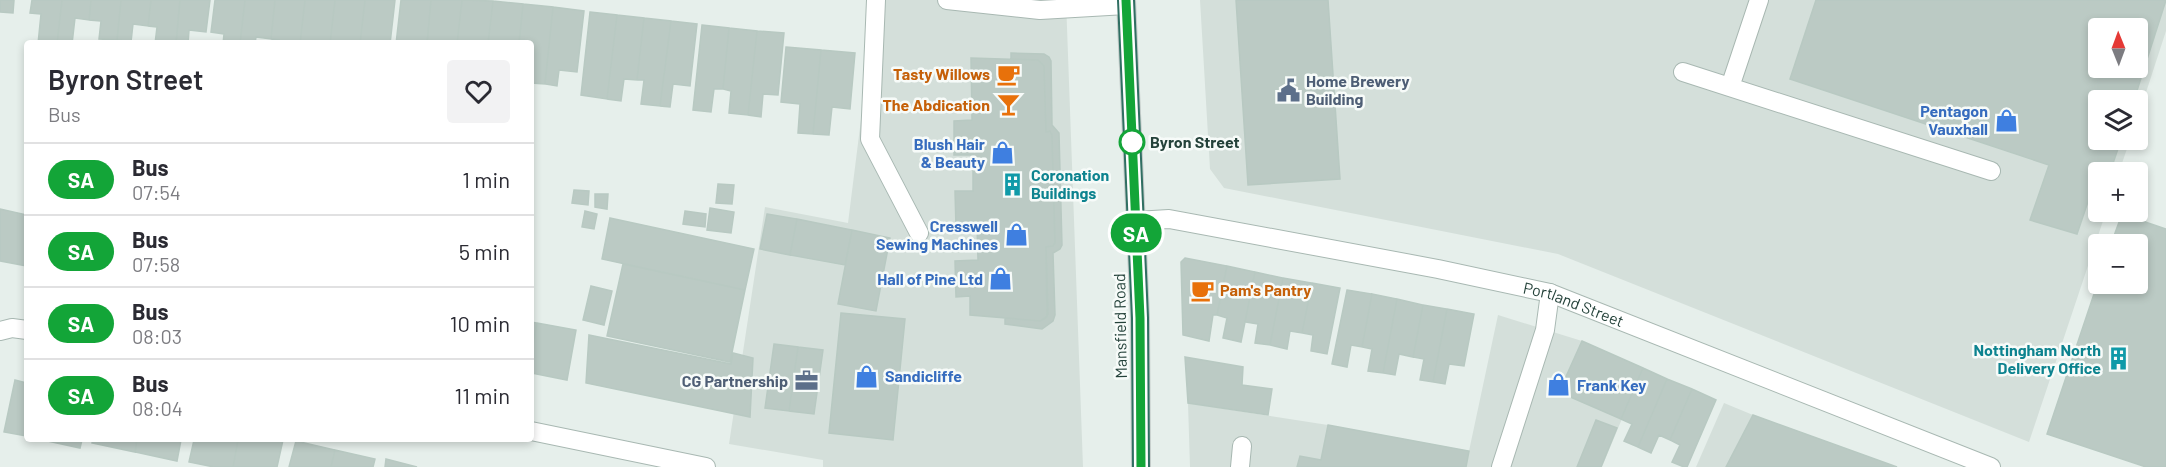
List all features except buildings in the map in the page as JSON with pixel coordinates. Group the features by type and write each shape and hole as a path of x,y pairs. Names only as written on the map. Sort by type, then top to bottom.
{"highway":[{"name":"Mansfield Road","path":"1126,2 1140,318 1141,467"}],"street":[{"path":"876,0 870,139 919,233"},
{"path":"947,0 1040,10 1126,2"},
{"path":"1730,87 1759,0"},
{"path":"1683,72 1991,171"},
{"name":"Portland Street","path":"1136,221 1169,219 1438,269 1550,293 1991,467"},
{"path":"1501,467 1545,330 1550,293"},
{"path":"0,331 12,328 24,330"},
{"path":"534,432 706,467"},
{"path":"1240,467 1242,446"}],"shaded area":[{"path":"876,0 1066,0 1083,467 823,467 823,460 729,444 765,207 848,223"},
{"path":"1200,0 2166,0 2166,31 2147,90 2088,90 2088,150 2127,150 2122,162 2088,162 2088,222 2103,222 2099,234 2088,234 2088,266 2029,442 1558,254 1224,188 1210,169"},
{"name":"Frank Key","path":"1498,315 1582,341 1643,368 1602,467 1190,467 1188,403 1328,425 1469,451"},
{"path":"1724,403 1753,415 1897,467 1696,467"}],"bus line":[{"name":"SA","path":"1126,0 1140,318 1141,467"}],"place":[{"name":"Tasty Willows","path":"1008,74"},
{"name":"Home Brewery Building","path":"1288,90"},
{"name":"The Abdication","path":"1008,105"},
{"name":"Pentagon Vauxhall","path":"2006,120"},
{"name":"Byron Street","path":"1132,142"},
{"name":"Blush Hair & Beauty","path":"1003,153"},
{"name":"Coronation Buildings","path":"1013,184"},
{"name":"Cresswell Sewing Machines","path":"1016,235"},
{"name":"Hall of Pine Ltd","path":"1001,279"},
{"name":"Pam's Pantry","path":"1202,290"},
{"name":"Nottingham North Delivery Office","path":"2119,359"},
{"name":"Sandicliffe","path":"867,376"},
{"name":"CG Partnership","path":"806,381"},
{"name":"Frank Key","path":"1559,385"}]}
